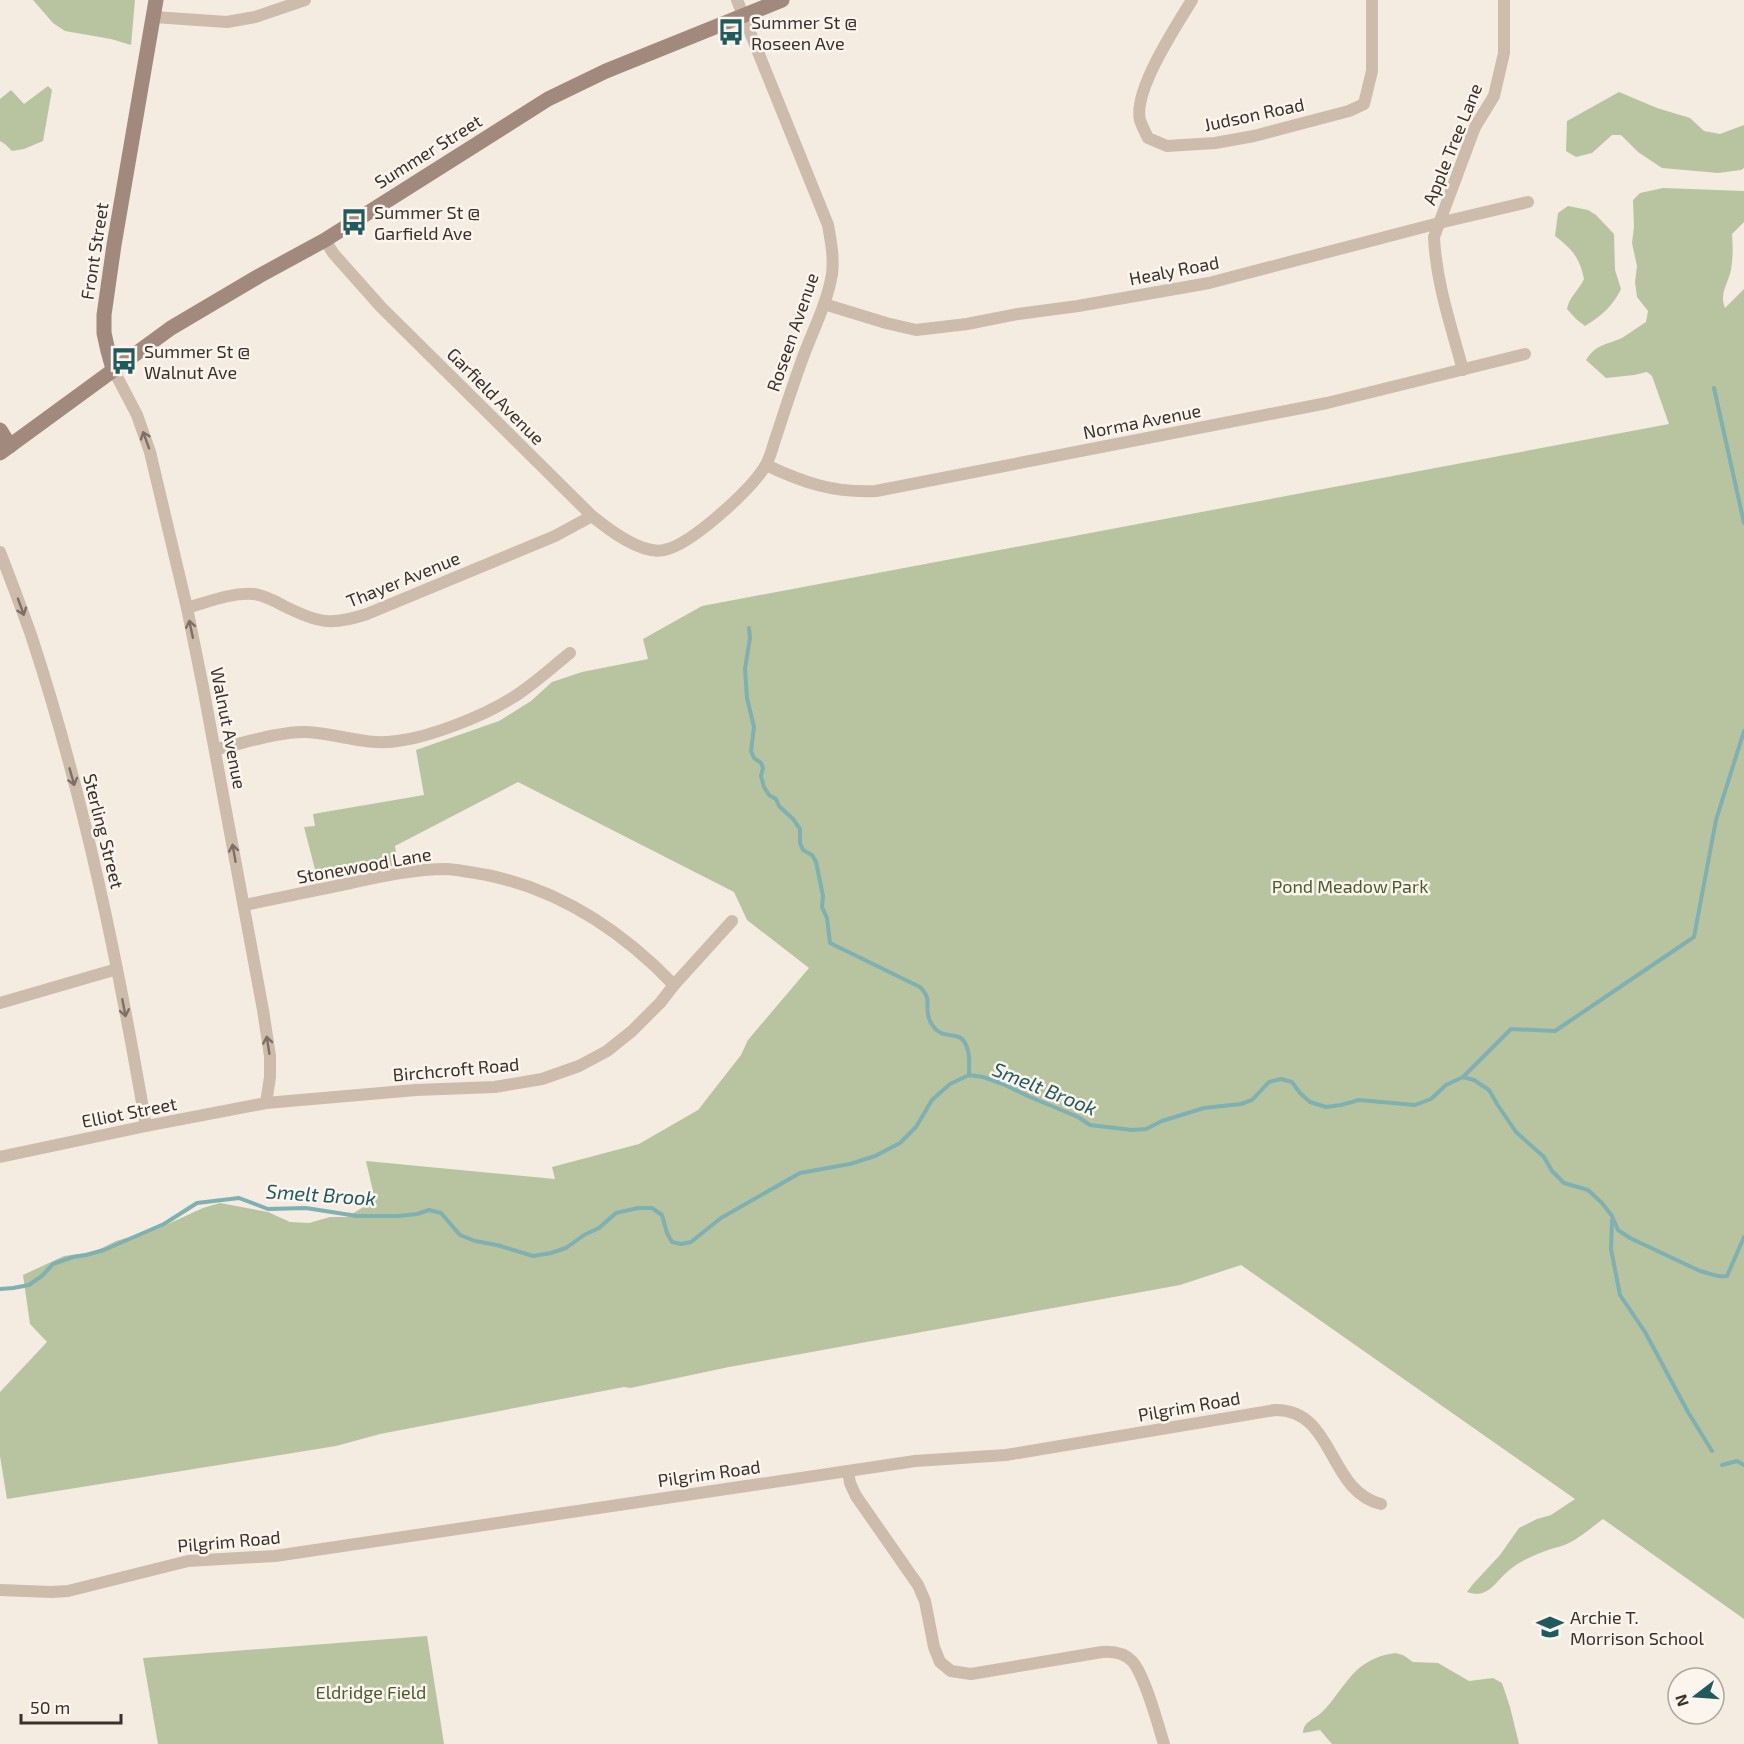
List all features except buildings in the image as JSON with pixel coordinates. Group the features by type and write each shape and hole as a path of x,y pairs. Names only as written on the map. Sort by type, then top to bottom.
{"street":[{"name":"Front Street","path":"113,369 104,333 104,315 156,0"},
{"path":"154,17 227,22 255,17 305,0"},
{"name":"Roseen Avenue","path":"662,551 691,537 740,496 766,465 824,304 831,276 833,251 828,225 737,0"},
{"name":"Summer Street","path":"113,369 171,328 326,240 548,99 606,71 782,0"},
{"name":"Judson Road","path":"1192,0 1164,46 1140,98 1140,119 1148,138 1167,146 1215,143 1254,136 1364,105 1372,71 1372,0"},
{"name":"Apple Tree Lane","path":"1463,370 1442,288 1434,237 1475,128 1494,96 1504,53 1504,0"},
{"name":"Healy Road","path":"824,304 915,330 967,324 1209,283 1528,202"},
{"name":"Garfield Avenue","path":"326,240 333,253 381,307 592,516 628,541 650,550 662,551"},
{"name":"Norma Avenue","path":"766,465 809,484 834,490 876,491 1305,408 1526,354"},
{"path":"0,430 5,449 113,369"},
{"name":"Walnut Avenue","path":"113,369 137,415 150,452 187,608 216,749 270,1056 266,1103"},
{"name":"Thayer Avenue","path":"187,608 241,594 255,594 269,598 313,619 339,622 368,614 555,536 592,516"},
{"name":"Sterling Street","path":"0,552 32,637 89,842 117,969 146,1126"},
{"path":"216,749 305,732 378,742 420,736 489,710 510,699 570,653"},
{"name":"Stonewood Lane","path":"244,905 411,872 447,869 506,879 564,901 628,942 674,986"},
{"name":"Birchcroft Road","path":"266,1103 416,1090 495,1087 542,1079 579,1066 607,1051 632,1031 660,1003 732,921"},
{"path":"0,1003 117,969"},
{"name":"Elliot Street","path":"0,1157 266,1103"},
{"name":"Pilgrim Road","path":"0,1590 68,1591 188,1561 275,1556 848,1471 928,1460 1006,1455 1283,1410 1299,1414 1311,1423 1355,1490 1368,1500 1381,1504"},
{"path":"848,1471 856,1496 918,1585 928,1611 936,1655 945,1667 957,1673 971,1674 1102,1652 1120,1654 1132,1662 1141,1675 1164,1744"}],"green space":[{"path":"33,0 135,0 131,45 65,31 53,23"},
{"path":"48,86 52,90 43,141 12,151 0,141 0,99 11,90 24,104"},
{"path":"1619,92 1657,108 1690,118 1704,131 1720,134 1744,125 1744,168 1718,173 1662,168 1638,152 1621,135 1612,135 1592,153 1576,157 1566,151 1567,121"},
{"name":"Pond Meadow Park","path":"1663,188 1744,191 1744,222 1732,234 1732,266 1723,303 1725,308 1744,289 1744,1619 1603,1519 1569,1543 1539,1553 1516,1565 1485,1592 1474,1594 1467,1592 1500,1555 1519,1528 1551,1515 1575,1499 1241,1265 1180,1285 729,1367 630,1388 624,1387 380,1434 336,1446 7,1499 0,1456 0,1392 47,1342 30,1324 23,1275 64,1256 94,1252 116,1241 157,1229 203,1208 220,1203 268,1212 290,1222 309,1223 330,1217 347,1217 375,1200 366,1161 555,1179 552,1167 639,1144 698,1110 741,1055 748,1040 809,968 747,920 734,892 518,782 395,846 398,865 317,877 304,827 315,826 313,814 424,795 416,750 499,721 531,701 552,682 582,672 648,659 643,639 702,606 1669,424 1652,376 1647,372 1606,378 1586,360 1598,348 1622,338 1646,322 1648,311 1637,297 1635,282 1637,266 1632,243 1633,200 1640,193"},
{"path":"1568,206 1588,210 1614,234 1615,270 1621,289 1606,310 1585,326 1567,309 1584,279 1580,265 1571,250 1555,236 1558,213"},
{"name":"Eldridge Field","path":"427,1636 444,1744 158,1744 143,1658"},
{"path":"1395,1653 1413,1662 1438,1663 1469,1681 1493,1678 1502,1683 1519,1744 1332,1744 1320,1730 1303,1733 1307,1723 1326,1708 1357,1670 1375,1658"}],"waterway":[{"path":"1714,388 1744,523"},
{"path":"749,628 750,638 745,669 747,698 754,727 751,751 763,768 761,776 764,787 800,829 800,843 803,850 812,855 816,862 830,943 920,987 926,996 928,1016 935,1029 940,1033 961,1038 965,1043 969,1057 969,1075"},
{"path":"1463,1077 1511,1029 1555,1031 1694,937 1716,820 1744,731"},
{"name":"Smelt Brook","path":"0,1289 29,1285 53,1264 104,1250 164,1224 197,1203 239,1198 268,1209 306,1208 357,1216 398,1216 429,1210 441,1213 460,1235 533,1256 566,1248 599,1228 616,1213 638,1208 652,1208 662,1215 672,1242 681,1244 691,1242 721,1218 800,1173 850,1164 875,1156 900,1143 916,1127 932,1100 950,1084 969,1075 1003,1084 1078,1117 1090,1125 1132,1130 1146,1129 1162,1121 1204,1108 1241,1104 1252,1100 1269,1082 1281,1079 1292,1082 1310,1102 1326,1107 1359,1100 1415,1105 1431,1099 1446,1085 1463,1077 1474,1080 1489,1090 1516,1132 1544,1157 1552,1171 1564,1183 1588,1190 1612,1216 1618,1230 1630,1238 1700,1271 1717,1276 1727,1276 1744,1237"},
{"path":"1612,1220 1611,1249 1620,1295 1645,1332 1712,1451"},
{"path":"1722,1465 1737,1461 1744,1465"}],"place":[{"name":"Summer St @ Roseen Ave","path":"731,32"},
{"name":"Summer St @ Garfield Ave","path":"354,222"},
{"name":"Summer St @ Walnut Ave","path":"124,361"},
{"name":"Archie T. Morrison School","path":"1550,1627"}]}
